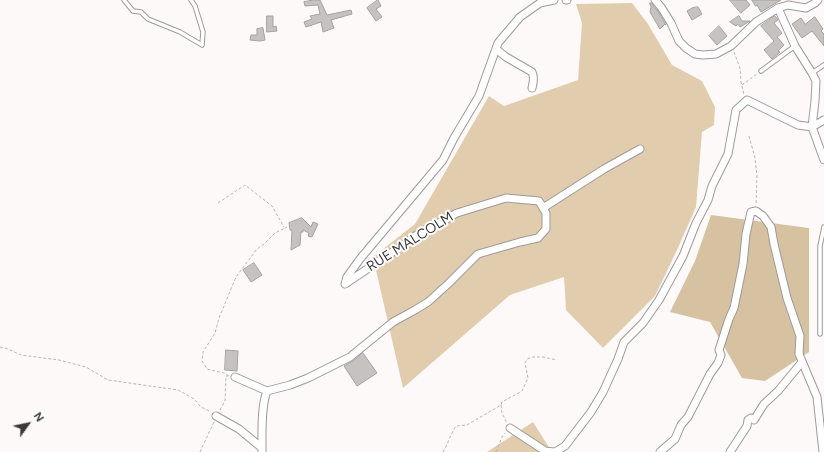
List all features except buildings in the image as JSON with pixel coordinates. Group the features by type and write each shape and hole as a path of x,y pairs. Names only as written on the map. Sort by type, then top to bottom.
{"street":[{"name":"RUE MALCOLM","path":"543,208 539,201 506,198 457,213 415,236 345,284 347,277 360,259 443,160 479,96 498,43 520,17 540,3 554,0"},
{"path":"655,0 671,23 679,41 695,54 703,55 716,54 731,46 756,22 786,3 806,8 818,0"},
{"path":"778,8 795,46 816,81 812,127 824,160"},
{"path":"496,49 506,57 532,72 534,76 532,88"},
{"path":"510,428 545,451 554,452 565,446 591,412 603,392 624,342 643,323 659,300 683,256 696,223 708,200 712,186 728,154 736,110 747,100 798,125 812,127 824,120"},
{"path":"232,376 267,391 290,386 350,357 394,322 428,302 478,254 538,238 546,228 546,213 543,208 604,169 640,149"},
{"path":"660,452 675,439 681,425 688,417 710,374 718,363 721,355 719,350 734,308 751,212 756,211 763,216 771,228 787,298 800,336 799,354 817,397 823,452"},
{"path":"730,452 747,426 748,420 751,418 754,420 764,404 778,391 802,362"},
{"path":"262,450 264,397 267,391"},
{"path":"216,416 239,429 262,450"}],"lane":[{"path":"124,0 133,11 141,12 148,19 180,32 202,44 203,32 192,0"},
{"path":"761,71 795,46"},
{"path":"812,73 824,65"},
{"path":"820,334 820,246 824,227"}],"path":[{"path":"731,46 740,68 743,95"},
{"path":"742,85 761,71"},
{"path":"750,136 757,176 756,211"},
{"path":"218,203 245,185 272,206 286,227 275,233 256,250 236,277 219,318 215,333 203,352 202,361 208,369 232,376"},
{"path":"0,347 21,355 59,360 86,367 108,380 178,390 194,399 201,407 216,416"},
{"path":"443,452 456,426 467,425 522,391 528,378 525,363 527,359 538,357 557,360"}],"shaded area":[{"path":"632,3 648,24 672,65 702,81 715,107 714,125 702,132 696,207 655,296 603,348 566,310 564,277 510,295 403,388 373,257 415,224 489,96 504,106 578,80 582,23 576,4"},
{"path":"711,215 809,228 809,352 765,381 742,378 710,322 670,312 695,261"},
{"path":"533,422 552,452 487,452"}]}
